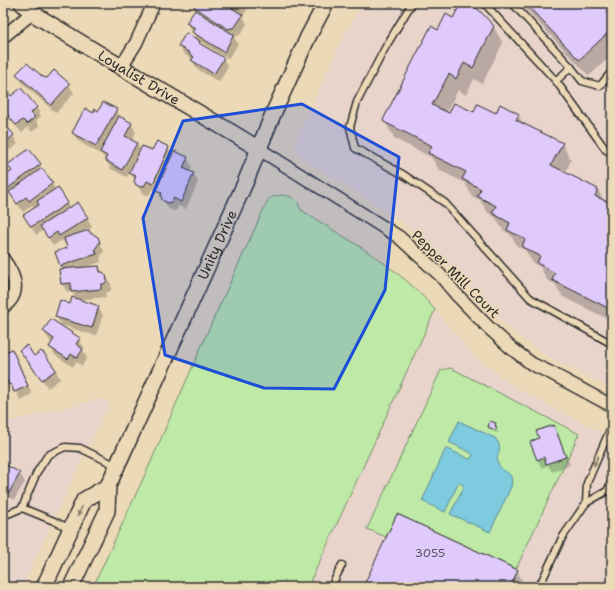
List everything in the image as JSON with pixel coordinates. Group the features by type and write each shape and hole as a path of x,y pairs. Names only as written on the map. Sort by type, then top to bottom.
{"street":[{"path":"121,67 136,43 154,3"},
{"name":"Unity Drive","path":"72,587 107,511 108,486 242,191 273,114 305,44 326,3"},
{"path":"3,37 27,8"},
{"name":"Loyalist Drive","path":"27,8 121,67 258,149"},
{"name":"Pepper Mill Court","path":"258,149 399,237 440,275 488,327 511,348 532,364 612,406"},
{"path":"3,259 7,264 15,284 15,289 11,299 8,304 3,307"},
{"path":"44,587 84,500 108,486"}],"lane":[{"path":"412,3 385,48 357,102 350,127 354,148 404,175 445,202 530,298 612,344"},
{"path":"484,3 556,81 606,150 612,153"},
{"path":"512,3 582,81 600,86 612,71"},
{"path":"556,81 571,68"},
{"path":"586,503 587,482 612,425"},
{"path":"3,516 22,508 37,472 48,455 65,447 80,448 117,466"},
{"path":"539,587 562,538 586,503 607,491 612,481"},
{"path":"22,508 71,529"},
{"path":"331,587 342,565"}],"highlighted area":[{"path":"302,104 399,157 385,290 334,389 264,388 165,355 143,218 183,121"}],"shaded area":[{"path":"362,3 612,3 612,389 547,356 528,343 502,322 449,265 404,224 366,198 304,160 297,153 294,147 296,140 338,48"},
{"path":"435,310 476,358 519,390 612,438 612,587 308,587"},
{"path":"99,399 110,402 22,587 3,587 3,423"}],"green space":[{"path":"282,195 290,196 295,199 301,210 355,243 389,267 421,294 435,310 308,587 93,587 267,202 271,197"},
{"path":"451,368 579,434 516,569 397,514 386,537 367,529 441,370"}],"water":[{"path":"459,421 495,438 500,449 497,460 498,463 500,467 511,477 511,487 490,532 450,514 464,487 460,483 458,484 445,512 422,501 446,448 469,459 473,455 449,442"}],"building":[{"path":"196,3 224,3 243,15 235,27 228,29 194,7"},
{"path":"461,3 472,3 471,6 478,9 494,26 473,68 464,63 456,79 449,74 432,105 449,113 454,103 474,112 477,104 496,113 500,104 519,114 516,120 563,143 551,165 598,189 595,196 612,204 612,310 552,280 555,273 537,263 540,256 522,247 525,239 507,230 510,223 492,213 496,206 477,196 481,189 462,179 466,172 428,153 432,146 384,122 383,120 431,26 438,30 446,14 453,18"},
{"path":"525,3 612,3 612,29 579,60"},
{"path":"195,10 234,35 224,52 192,32 195,28 186,23"},
{"path":"186,33 200,41 199,43 224,58 214,74 191,60 194,57 178,46"},
{"path":"27,63 43,77 47,78 54,70 70,84 51,105 16,74"},
{"path":"3,86 11,96 21,88 37,107 31,113 35,117 27,124 23,120 16,125 3,110"},
{"path":"103,102 117,109 96,146 72,133 85,108 93,113 95,109 98,111"},
{"path":"119,116 132,123 125,136 137,143 122,170 105,160 107,156 100,152"},
{"path":"3,122 14,135 5,143 3,140"},
{"path":"157,141 169,147 153,184 147,181 145,185 141,187 136,185 134,181 136,176 129,173 142,146 152,150"},
{"path":"29,149 41,164 7,189 3,184 3,177 12,171 7,165"},
{"path":"174,151 188,157 183,168 194,173 181,202 173,198 173,201 168,203 162,200 162,193 156,190"},
{"path":"42,168 53,183 29,201 26,197 17,204 9,192"},
{"path":"58,187 68,203 31,227 23,215 39,205 37,201"},
{"path":"78,202 88,218 59,236 57,232 48,238 40,226"},
{"path":"89,230 91,234 98,237 100,242 95,249 97,254 60,266 55,252 67,248 64,238"},
{"path":"99,266 100,272 103,272 106,275 107,281 104,284 101,284 101,289 71,292 71,283 61,284 59,269"},
{"path":"72,297 99,306 92,328 55,317 60,300 70,304"},
{"path":"51,319 80,338 76,344 83,349 77,358 71,354 68,359 49,347 54,339 43,331"},
{"path":"27,345 34,356 41,351 43,352 56,370 42,380 19,350"},
{"path":"12,349 28,386 14,392 11,384 9,385 3,372 3,361 5,360 3,353"},
{"path":"490,421 496,423 495,426 497,427 495,430 488,427"},
{"path":"554,425 566,457 546,464 544,457 537,460 530,442 539,438 536,431"},
{"path":"3,463 20,473 9,493 3,489"},
{"path":"397,514 518,570 510,587 363,587"}]}
